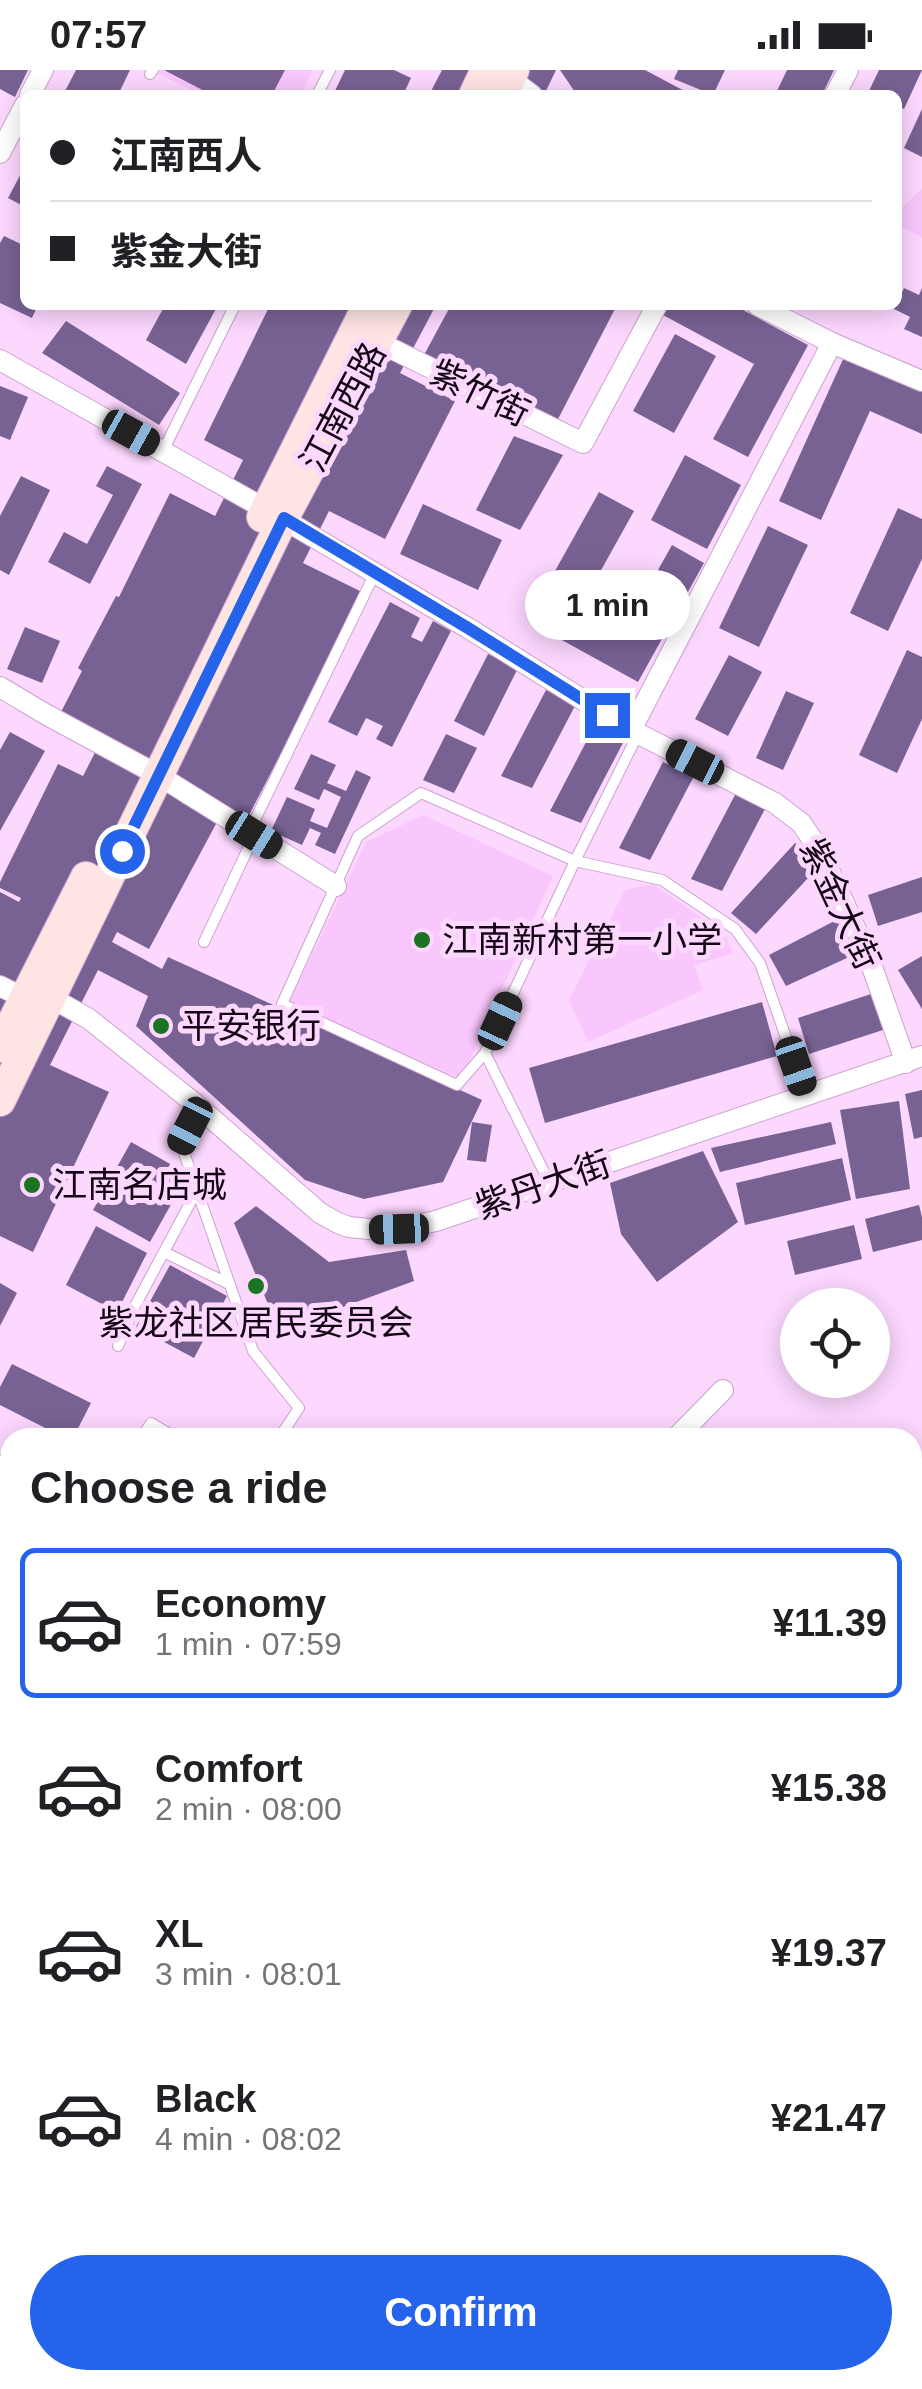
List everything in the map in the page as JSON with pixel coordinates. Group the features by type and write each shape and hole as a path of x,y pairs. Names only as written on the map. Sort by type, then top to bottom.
{"main road":[{"path":"0,1047 25,994 151,771 275,514 366,310"},
{"name":"江南西路","path":"275,514 394,310"},
{"path":"0,1102 25,994"}],"street":[{"path":"0,153 20,115"},
{"name":"紫竹街","path":"378,342 583,443 654,310"},
{"path":"767,310 922,381"},
{"path":"635,732 832,343"},
{"name":"紫金大街","path":"0,360 376,573 635,732 775,802 801,823 822,852 914,1060"},
{"path":"0,687 151,771 336,886"},
{"name":"紫丹大街","path":"25,994 90,1019 113,1036 320,1213 349,1227 379,1230 436,1221 914,1060"},
{"path":"686,1428 723,1390"}],"lane":[{"path":"164,451 233,310"},
{"path":"204,942 376,573"},
{"path":"635,732 575,861 485,1053 456,1085 282,1004 358,836 421,793 575,861 662,880 735,928 760,963 806,1096"},
{"path":"485,1053 549,1183"},
{"path":"199,1108 181,1144 253,1351 299,1408 286,1428"},
{"path":"118,1346 197,1190"},
{"path":"164,1252 230,1284"}],"shaded area":[{"path":"313,70 303,90 191,90 157,73"},
{"path":"922,189 922,237 902,227 902,207"},
{"name":"江南新村第一小学","path":"423,815 553,876 461,1079 289,1003 366,842"},
{"path":"653,884 724,934 733,953 694,965 703,990 588,1042 569,1000 625,890"}],"building":[{"path":"0,70 28,70 15,97 0,89"},
{"path":"76,70 130,70 120,90 66,90"},
{"path":"164,70 285,70 275,90 202,90"},
{"path":"345,70 394,70 411,78 405,90 335,90"},
{"path":"442,70 556,70 546,90 432,90"},
{"path":"560,70 645,70 683,90 574,90"},
{"path":"678,70 725,70 715,90 701,90 674,79"},
{"path":"787,70 834,70 824,90 777,90"},
{"path":"879,70 922,70 904,109 902,90 869,90"},
{"path":"922,109 922,157 904,148"},
{"path":"20,175 20,204 8,198"},
{"path":"4,236 20,244 20,310 36,310 32,318 0,303 0,243"},
{"path":"904,288 919,295 922,288 922,337 904,329 910,317 896,310 902,310"},
{"path":"162,310 215,310 186,364 146,340"},
{"path":"268,310 433,310 400,373 455,401 385,539 329,511 303,563 364,593 248,817 188,791 182,803 217,822 149,949 117,932 112,942 162,969 168,957 482,1100 443,1182 364,1199 305,1180 136,1026 148,996 98,970 50,1065 109,1092 33,1252 0,1236 0,892 19,902 21,898 0,888 0,882 58,764 83,776 104,735 60,714 82,671 78,668 116,596 119,597 170,493 215,516 243,460 204,440"},
{"path":"448,310 614,310 557,421 424,355"},
{"path":"666,310 743,310 808,345 748,457 713,439 754,364 663,315"},
{"path":"66,321 180,393 159,425 42,353"},
{"path":"675,334 716,356 674,433 633,411"},
{"path":"844,357 922,392 922,434 870,411 821,520 779,501"},
{"path":"0,386 28,397 10,440 0,436"},
{"path":"514,436 563,455 520,530 476,510"},
{"path":"685,455 741,485 707,549 651,520"},
{"path":"107,466 142,484 90,584 48,562 64,532 87,544 113,495 96,486"},
{"path":"21,476 50,490 9,575 0,570 0,516"},
{"path":"599,492 634,511 590,590 555,571"},
{"path":"423,504 502,540 478,590 400,554"},
{"path":"898,508 922,519 922,559 888,631 850,613"},
{"path":"768,526 808,545 759,647 719,628"},
{"path":"672,545 704,563 638,682 551,634 571,599 625,629"},
{"path":"390,602 420,618 411,637 422,642 433,621 451,631 392,747 376,739 383,726 366,718 357,736 328,722"},
{"path":"25,627 60,641 42,683 7,669"},
{"path":"907,650 922,657 922,719 897,773 859,755"},
{"path":"488,654 518,668 484,736 454,721"},
{"path":"729,655 762,672 728,736 695,719"},
{"path":"546,690 576,704 532,788 501,776"},
{"path":"786,691 814,703 783,770 756,758"},
{"path":"595,725 625,739 581,823 550,811"},
{"path":"10,732 45,751 0,831 0,750"},
{"path":"446,734 477,748 454,793 423,780"},
{"path":"311,754 336,765 327,783 346,791 356,770 371,777 335,854 315,845 321,833 310,828 302,845 271,831 287,797 315,809 310,821 327,828 341,797 324,789 319,800 294,789"},
{"path":"663,762 694,776 650,860 619,848"},
{"path":"736,793 766,807 722,891 691,879"},
{"path":"795,843 822,863 756,934 731,913"},
{"path":"922,877 922,912 878,926 868,895"},
{"path":"844,916 860,952 786,986 769,955"},
{"path":"922,956 922,1009 898,970"},
{"path":"874,993 886,1029 809,1054 798,1018"},
{"path":"762,1002 777,1056 545,1123 529,1068"},
{"path":"922,1090 922,1137 914,1139 905,1094"},
{"path":"899,1101 910,1189 856,1199 840,1110"},
{"path":"472,1122 492,1125 486,1162 467,1160"},
{"path":"831,1122 836,1144 720,1172 711,1148"},
{"path":"131,1142 188,1174 150,1242 93,1210"},
{"path":"703,1151 738,1222 657,1282 621,1234 610,1183"},
{"path":"842,1158 851,1200 745,1225 736,1183"},
{"path":"919,1205 922,1240 873,1252 865,1219"},
{"path":"256,1206 329,1262 406,1250 414,1281 332,1311 305,1341 278,1328 234,1223"},
{"path":"854,1225 862,1259 795,1275 787,1241"},
{"path":"96,1226 147,1253 117,1312 66,1285"},
{"path":"170,1265 227,1296 194,1358 136,1327"},
{"path":"0,1283 17,1293 0,1326"},
{"path":"12,1364 91,1403 78,1428 45,1428 0,1405 0,1387"}],"place":[{"name":"江南新村第一小学","path":"422,940"},
{"name":"平安银行","path":"161,1026"},
{"name":"江南名店城","path":"32,1185"},
{"name":"紫龙社区居民委员会","path":"256,1286"}],"route":[{"path":"122,851 284,518 607,715"}]}
